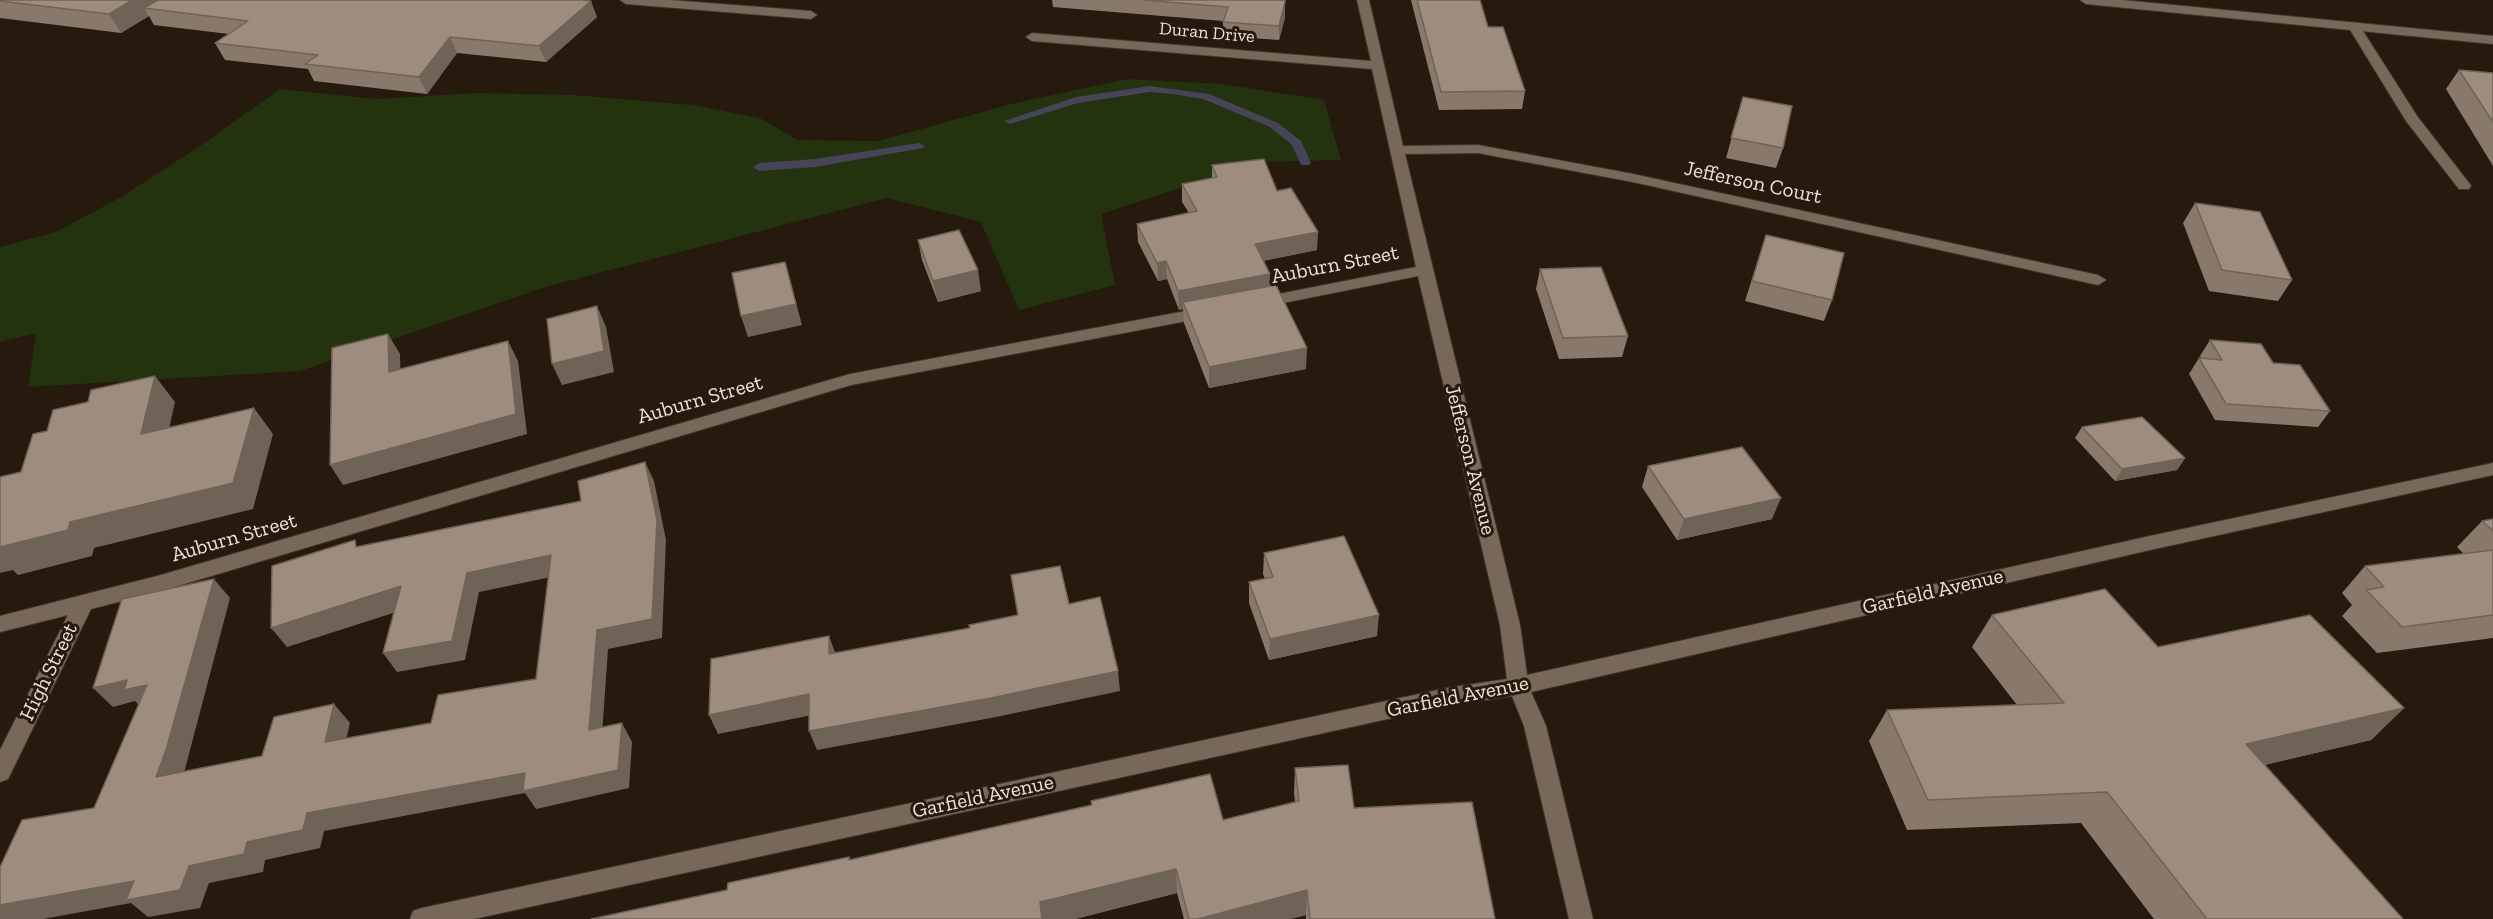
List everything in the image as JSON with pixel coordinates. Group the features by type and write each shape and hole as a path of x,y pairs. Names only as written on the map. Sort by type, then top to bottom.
{"street":[{"path":"626,0 811,15"},
{"name":"Jefferson Avenue","path":"1363,0 1424,270 1510,625 1518,686 1535,726 1581,919"},
{"path":"2086,0 2493,40"},
{"path":"2355,28 2410,118 2463,186"},
{"name":"Duran Drive","path":"1032,37 1378,66"},
{"name":"Jefferson Court","path":"1397,150 1466,148 1490,151 1633,178 2098,280"},
{"name":"Auburn Street","path":"1246,305 1424,270"},
{"name":"Auburn Street","path":"0,624 83,604 850,380 1224,309"},
{"name":"Garfield Avenue","path":"422,919 1447,697 1518,686 2150,543 2493,469"},
{"name":"High Street","path":"0,772 83,604"}],"green space":[{"path":"1127,79 1222,84 1324,100 1341,160 1259,162 1101,214 1115,285 1019,310 981,222 887,198 545,287 300,371 28,387 36,333 0,342 0,247 56,232 123,196 203,144 280,89 375,99 479,93 573,95 692,105 760,118 797,140 878,141 1011,104"}],"building":[{"path":"0,0 132,0 109,14"},
{"path":"158,0 591,1 539,46 450,37 419,77 305,64 318,55 215,43 248,21 144,8"},
{"path":"1143,0 1285,0 1285,2 1279,26 1223,22 1228,7"},
{"path":"1417,0 1480,0 1488,27 1503,27 1525,91 1441,92"},
{"path":"2459,70 2493,73 2493,122"},
{"path":"1743,97 1792,106 1783,148 1731,138"},
{"path":"1264,159 1277,191 1291,188 1318,232 1255,244 1270,274 1178,291 1166,261 1157,263 1137,224 1197,211 1182,184 1217,177 1212,165"},
{"path":"2195,203 2260,212 2292,280 2222,270"},
{"path":"959,230 978,270 933,281 918,240"},
{"path":"1766,235 1844,253 1832,300 1752,281"},
{"path":"785,262 796,304 741,316 732,273"},
{"path":"1601,267 1628,336 1563,338 1540,269"},
{"path":"1276,285 1307,348 1209,367 1183,302"},
{"path":"597,306 604,351 552,364 547,319"},
{"path":"388,334 389,372 508,341 516,414 330,465 332,348"},
{"path":"2210,340 2261,344 2273,363 2300,365 2330,411 2226,404 2199,358 2222,360"},
{"path":"155,376 141,434 254,408 233,483 70,522 68,530 0,547 0,477 21,472 33,434 47,431 53,410 88,402 91,390"},
{"path":"2142,417 2185,458 2122,469 2082,427"},
{"path":"1742,447 1781,498 1684,519 1648,466"},
{"path":"645,462 657,520 652,619 597,630 589,730 622,723 618,770 523,791 525,773 307,813 303,830 247,842 244,854 189,866 180,890 126,900 134,881 0,905 0,867 22,820 94,808 147,685 124,690 127,680 93,688 122,599 214,579 166,750 156,777 262,756 274,717 334,704 325,742 431,723 438,695 536,679 551,555 467,573 452,641 383,653 401,586 271,628 272,566 355,540 356,547 581,501 578,481"},
{"path":"2493,519 2493,531 2482,521"},
{"path":"1344,536 1379,615 1270,639 1249,582 1273,577 1264,553"},
{"path":"2493,550 2493,615 2402,627 2366,590 2384,587 2365,566"},
{"path":"1060,566 1069,604 1100,597 1118,671 991,698 809,731 809,694 709,715 711,659 829,636 829,654 970,628 969,625 1018,615 1011,575"},
{"path":"2105,589 2158,647 2310,615 2404,708 2246,744 2403,919 2207,919 2107,792 1928,800 1887,710 2064,703 1992,615"},
{"path":"1348,765 1354,808 1472,802 1495,919 1310,919 1307,890 1198,919 1189,919 1176,869 1040,902 1042,919 591,919 727,890 728,883 849,857 849,860 1092,805 1091,801 1210,774 1223,820 1299,801 1295,768"}],"waterway":[{"path":"1010,121 1076,100 1150,89 1172,91 1205,96 1274,125 1297,143 1305,163"},
{"path":"759,167 815,163 919,146"}]}
